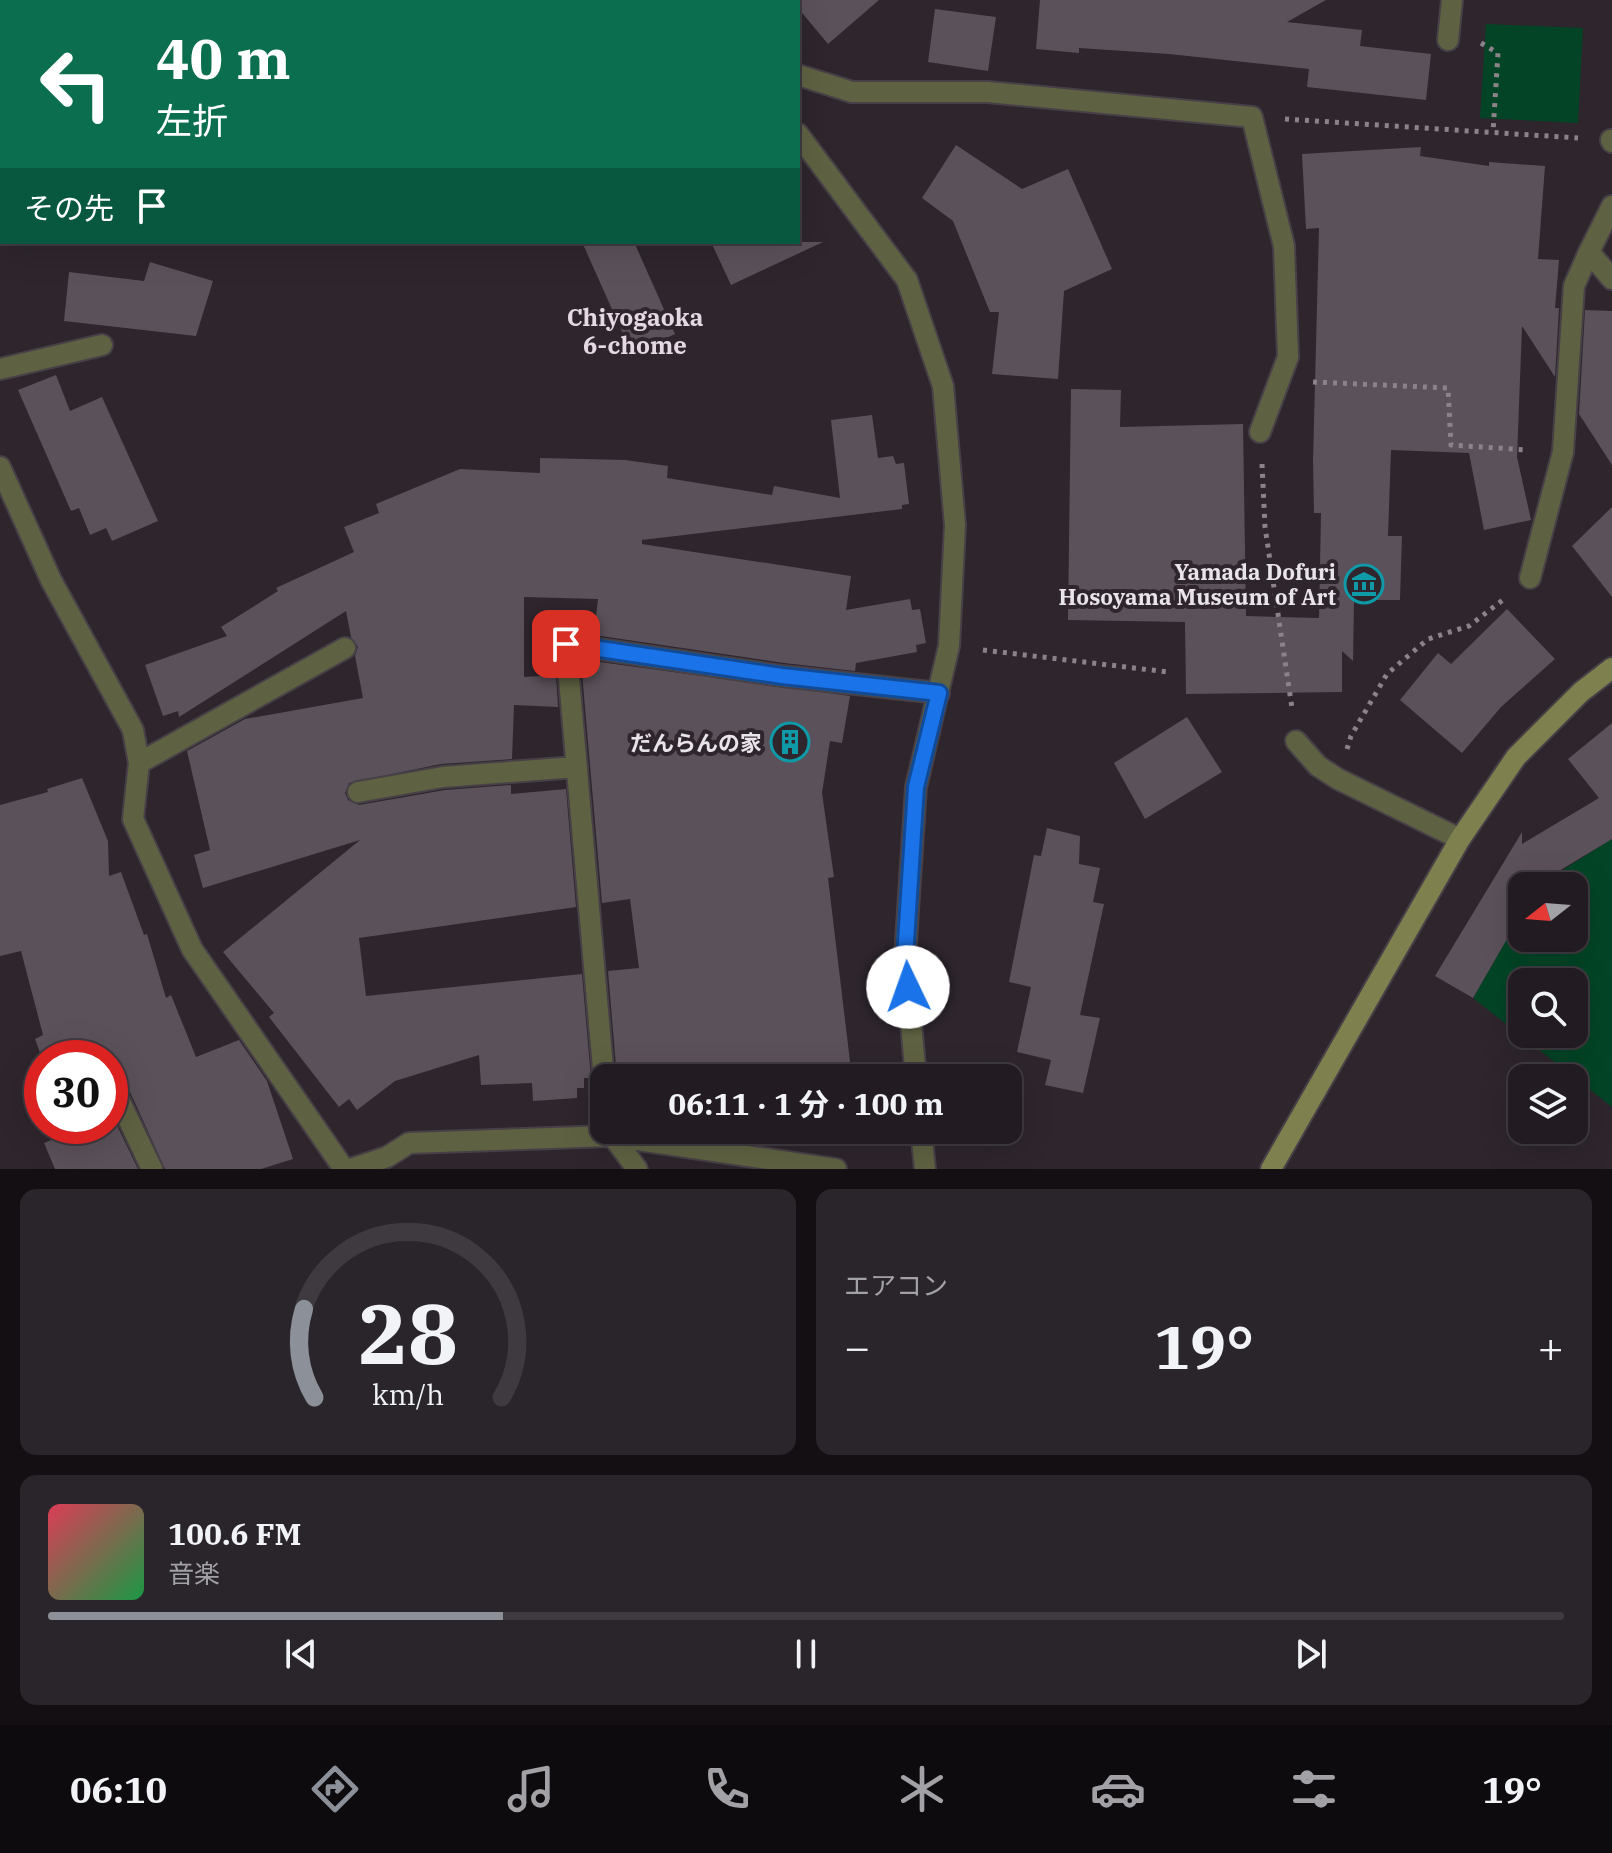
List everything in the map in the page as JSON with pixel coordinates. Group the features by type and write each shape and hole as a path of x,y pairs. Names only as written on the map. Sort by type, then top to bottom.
{"street":[{"path":"1449,32 1452,0"},
{"path":"800,76 852,92 988,92 1252,117 1284,246 1288,357 1260,432"},
{"path":"800,137 907,280 943,386 955,525 949,646 916,787 905,957 915,1064"},
{"path":"1530,578 1563,452 1574,286 1612,206"},
{"path":"1589,252 1612,279"},
{"path":"0,369 102,345"},
{"path":"0,467 51,580 133,730 139,763 133,819 192,949 344,1169"},
{"path":"603,1064 566,644 782,676 939,693"},
{"path":"139,763 345,648"},
{"path":"1271,1169 1460,839 1516,757 1581,692 1612,668"},
{"path":"1296,741 1318,766 1338,779 1460,839"},
{"path":"358,792 443,777 577,767"},
{"path":"128,1119 152,1169"},
{"path":"351,1169 387,1157 409,1143 590,1134"},
{"path":"618,1144 637,1169"},
{"path":"678,1144 836,1169"},
{"path":"922,1144 925,1169"}],"path":[{"path":"1449,32 1498,53 1493,132"},
{"path":"1252,117 1611,141"},
{"path":"1280,380 1448,388 1451,445 1563,452"},
{"path":"1260,432 1265,527 1296,741"},
{"path":"1338,779 1351,736 1387,674 1428,639 1469,626 1530,578"},
{"path":"949,646 1168,672"}],"green space":[{"path":"1486,24 1583,28 1578,123 1480,118"},
{"path":"1612,839 1612,1107 1588,1088 1588,1064 1557,1064 1537,1048 1588,1048 1588,968 1508,968 1508,1025 1473,998 1508,937 1508,952 1588,952 1588,872 1559,872"}],"building":[{"path":"800,0 879,0 828,44 800,10"},
{"path":"1040,0 1326,0 1287,22 1362,30 1360,46 1431,54 1426,100 1307,87 1309,69 1169,54 1079,48 1079,53 1036,49"},
{"path":"935,9 996,17 988,71 928,62"},
{"path":"956,145 1022,189 1068,169 1112,269 1064,291 1058,379 992,374 999,312 990,312 953,221 922,198"},
{"path":"1421,147 1420,156 1489,166 1489,162 1545,166 1538,259 1559,260 1555,308 1559,308 1555,377 1522,326 1517,457 1531,520 1484,530 1469,453 1391,450 1388,536 1402,536 1400,600 1354,600 1353,661 1342,651 1342,692 1186,694 1185,622 1068,620 1071,389 1121,390 1120,427 1243,424 1246,616 1319,618 1321,513 1314,513 1313,461 1319,228 1306,229 1302,154"},
{"path":"823,242 731,285 712,244"},
{"path":"583,244 635,244 675,334 632,354"},
{"path":"150,262 213,281 196,336 64,321 69,272 144,281"},
{"path":"1585,310 1612,311 1612,465 1579,414"},
{"path":"56,375 70,411 102,397 158,521 112,541 106,528 90,535 79,508 71,511 18,390"},
{"path":"872,415 878,458 893,456 896,464 904,463 909,504 902,505 902,509 642,540 642,544 851,576 846,610 910,599 912,610 920,609 926,643 916,645 917,652 856,663 855,671 784,663 594,635 598,599 524,597 524,677 556,675 558,707 514,705 512,759 441,764 349,783 345,793 348,800 359,805 445,790 511,785 511,794 566,789 576,907 359,938 366,996 582,974 590,1078 584,1078 584,1088 577,1088 577,1098 533,1101 532,1083 481,1085 479,1055 395,1081 357,1110 349,1099 339,1107 269,1017 274,1013 223,952 360,840 203,888 194,855 210,850 187,751 245,719 363,698 355,656 358,647 351,637 346,611 179,717 178,711 163,716 145,665 227,636 221,627 278,591 276,588 354,552 344,527 379,513 376,504 460,469 540,473 540,458 625,460 668,466 667,478 772,495 774,486 840,498 831,420"},
{"path":"1612,507 1612,597 1572,546"},
{"path":"1507,609 1555,659 1501,707 1462,753 1400,700 1438,653 1451,664"},
{"path":"592,661 850,696 842,743 830,741 822,793 834,877 828,878 850,1064 616,1064 608,971 639,968 630,899 602,903 582,673 590,672"},
{"path":"1187,717 1222,772 1145,819 1114,763"},
{"path":"1612,723 1612,839 1557,872 1508,872 1508,937 1473,998 1435,976 1522,832 1522,844 1599,798 1568,759"},
{"path":"82,778 108,841 109,876 121,872 144,935 147,934 166,998 171,995 196,1057 239,1040 267,1081 293,1159 261,1169 165,1169 128,1088 128,1040 35,1040 43,1035 21,951 0,956 0,805 48,792 47,789"},
{"path":"1047,828 1080,836 1079,864 1100,868 1093,902 1104,904 1080,1015 1100,1018 1083,1093 1045,1085 1051,1060 1017,1052 1031,987 1009,982 1034,855 1041,856"},
{"path":"44,1144 126,1144 138,1169 55,1169"}],"place":[{"name":"Yamada Dofuri Hosoyama Museum of Art","path":"1364,584"},
{"name":"だんらんの家","path":"790,742"}],"district":[{"name":"Chiyogaoka 6-chome","path":"635,331"}],"route":[{"path":"566,644 782,676 939,693 916,787 905,957 908,987"}]}
